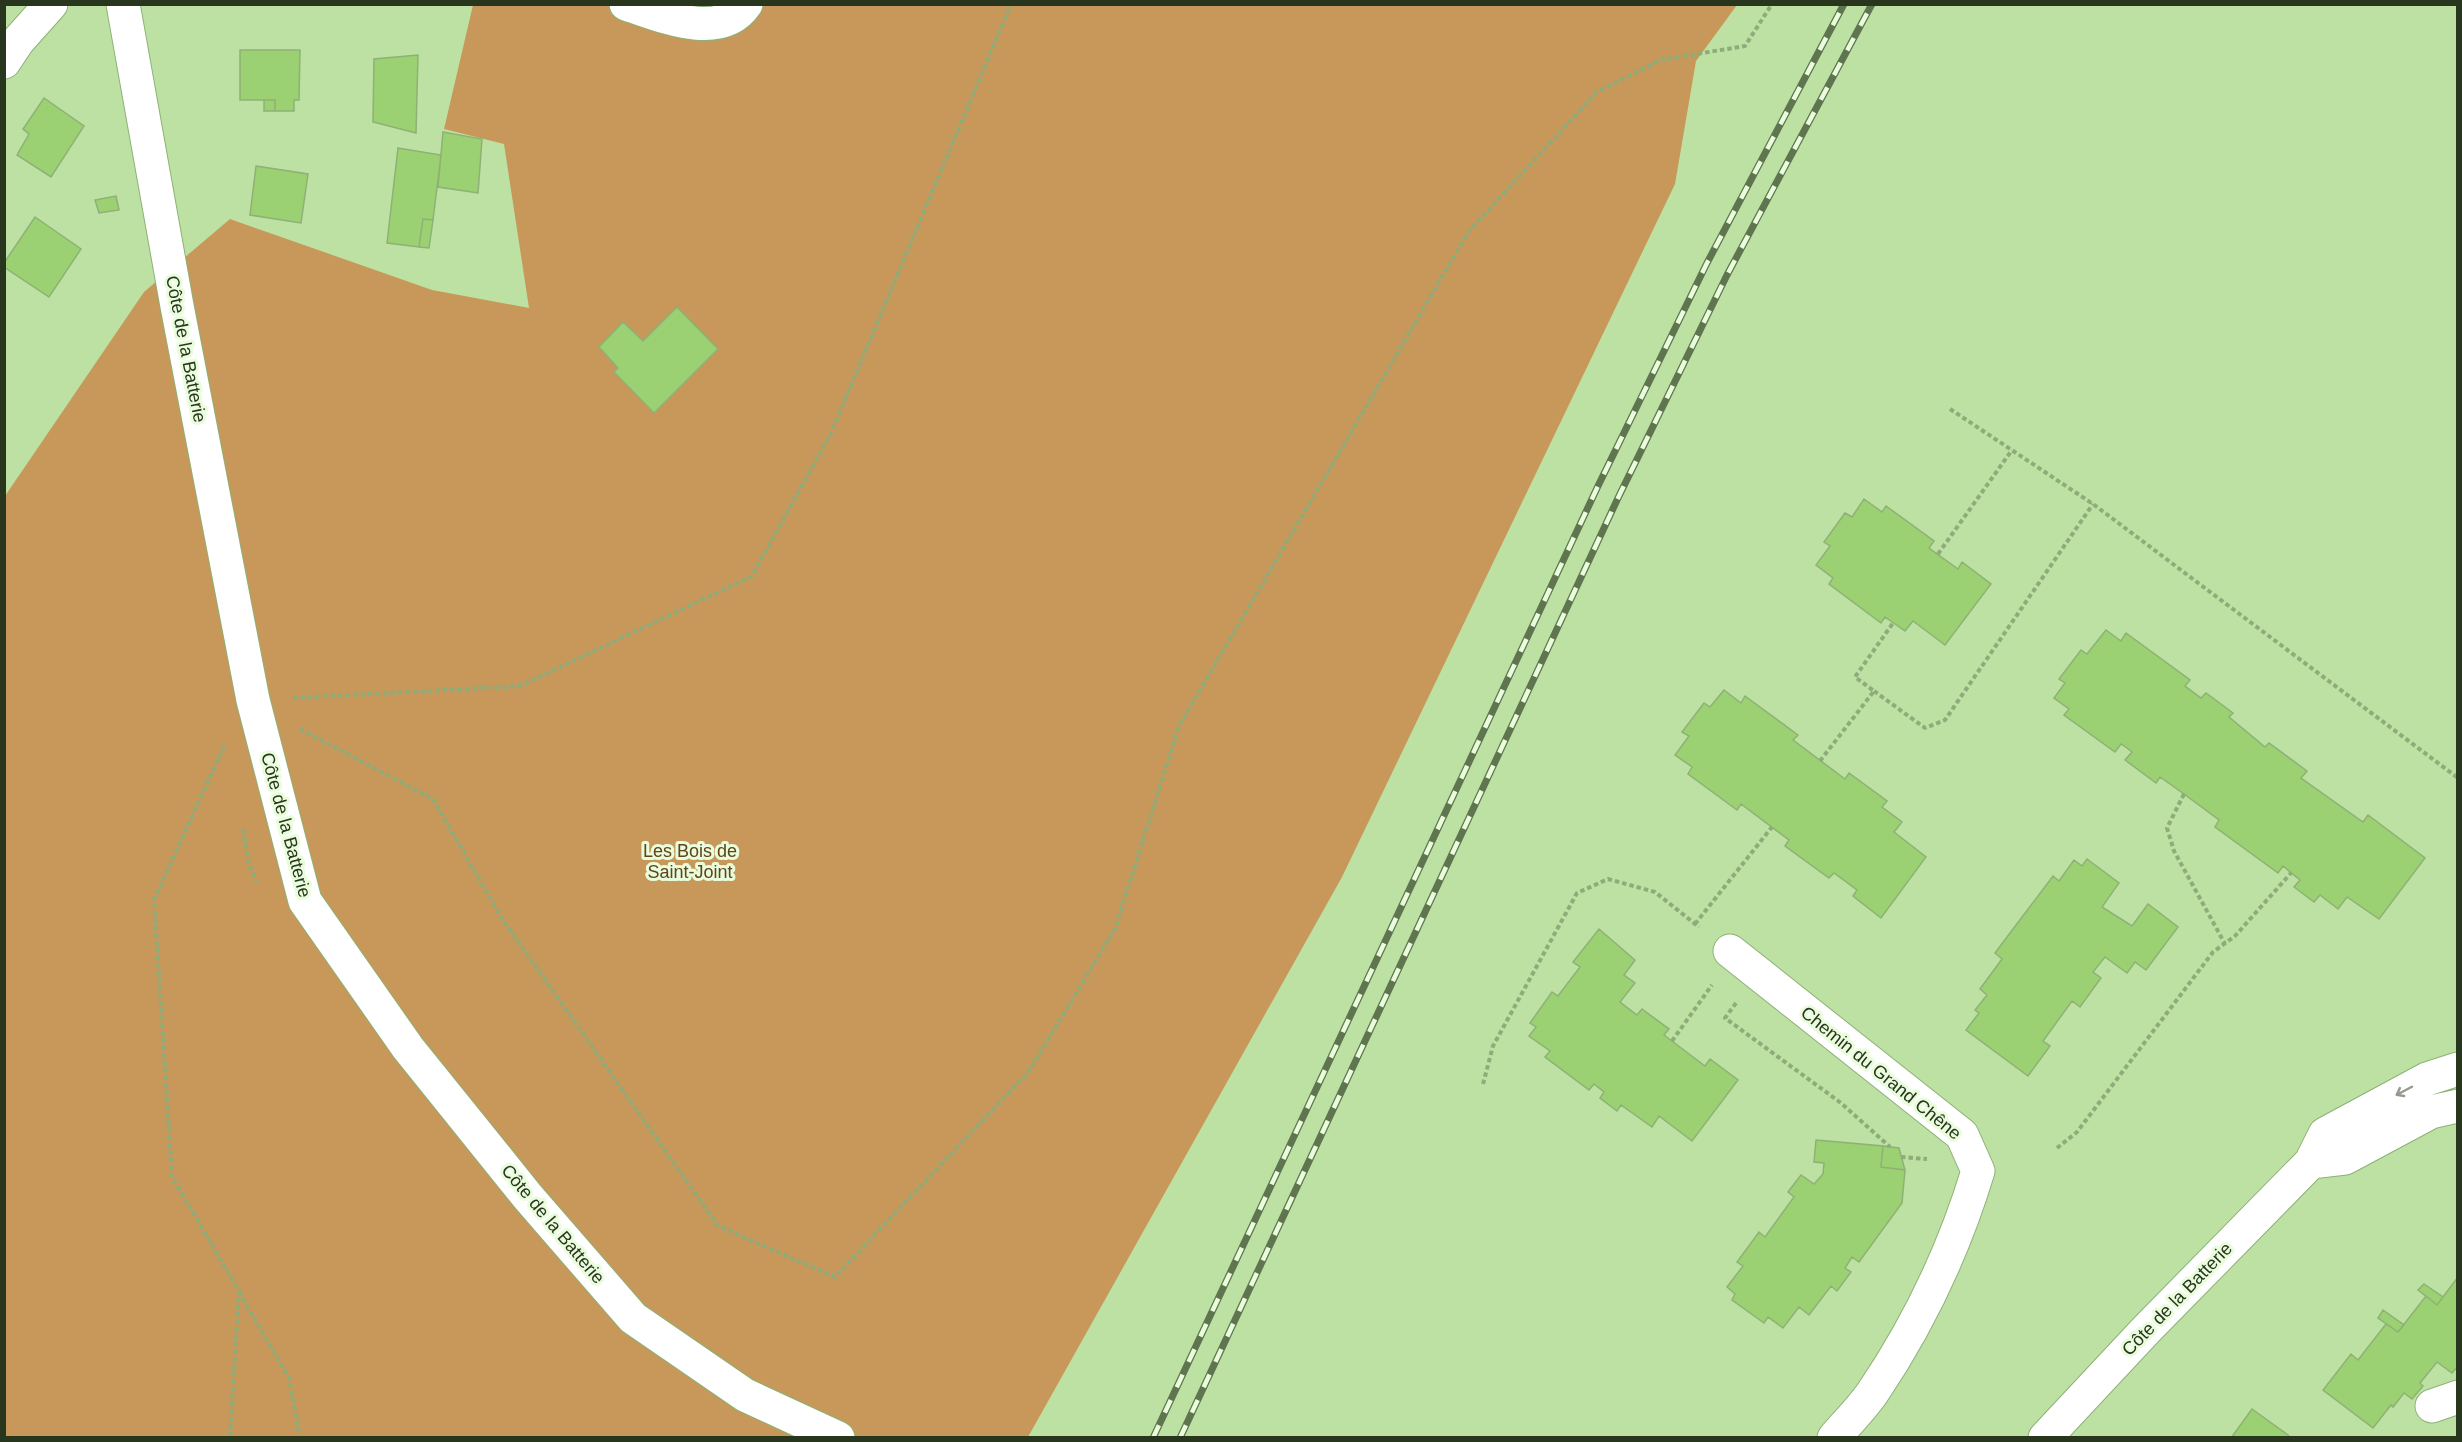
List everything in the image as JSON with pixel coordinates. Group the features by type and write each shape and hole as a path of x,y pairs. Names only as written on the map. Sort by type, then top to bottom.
{"main road":[{"path":"4,62 51,4"},
{"name":"Côte de la Batterie","path":"123,4 177,306 253,700 305,901 408,1048 528,1197 633,1317 745,1395 838,1437"},
{"path":"626,4 680,21 714,24 741,12 746,4"},
{"name":"Chemin du Grand Chêne","path":"1741,959 1962,1135 1977,1172 1955,1242 1923,1308 1872,1393 1834,1437"},
{"name":"Côte de la Batterie","path":"2045,1437 2311,1162 2325,1134 2427,1079 2457,1069"},
{"path":"2311,1162 2345,1158 2431,1112 2457,1106"}],"path":[{"path":"253,700 520,686 752,576 831,433 1011,4"},
{"path":"253,700 331,747 433,800 501,917 718,1226 835,1277 1029,1071 1115,929 1179,726 1469,231 1597,92 1660,60 1745,46 1772,4"},
{"path":"1950,409 2092,504 2457,778"},
{"path":"1938,554 2012,450"},
{"path":"1893,622 1855,676 1925,728 1945,720 2092,504"},
{"path":"1820,761 1874,691"},
{"path":"253,700 228,739 154,900 172,1177 289,1378 300,1437"},
{"path":"2184,794 2167,828 2174,851 2225,944"},
{"path":"1695,924 1772,827"},
{"path":"2057,1148 2077,1132 2213,952 2235,936 2291,873"},
{"path":"1483,1084 1493,1046 1577,893 1608,879 1655,892 1741,959"},
{"path":"1672,1041 1741,959"},
{"path":"1741,959 1725,1018 1840,1103 1890,1147"},
{"path":"1901,1157 1918,1158"},
{"path":"230,1437 239,1292"}],"green space":[{"name":"Les Bois de Saint-Joint","path":"473,5 1737,5 1696,61 1675,184 1342,877 1028,1437 5,1438 5,496 144,292 230,219 432,290 529,308 504,144 444,129"}],"building":[{"path":"240,50 300,50 299,100 294,100 294,111 275,111 275,100 240,100"},
{"path":"418,55 416,133 373,122 374,59"},
{"path":"44,98 84,126 51,177 17,155 29,134 23,129"},
{"path":"264,100 275,100 275,111 264,111"},
{"path":"443,132 482,139 478,193 438,187"},
{"path":"398,148 441,155 433,220 423,219 419,247 387,243"},
{"path":"256,166 308,174 301,223 250,215"},
{"path":"116,196 119,210 99,213 95,200"},
{"path":"35,217 81,249 49,297 4,267 4,263"},
{"path":"423,219 433,220 429,248 419,247"},
{"path":"677,307 718,349 654,413 614,372 618,368 599,347 623,322 643,341"},
{"path":"1864,499 1882,512 1886,506 1934,541 1929,548 1958,569 1962,562 1991,584 1945,645 1913,621 1905,631 1885,617 1881,623 1829,584 1833,578 1816,565 1830,546 1824,542 1845,513 1852,517"},
{"path":"2106,630 2121,641 2126,633 2190,680 2185,686 2201,698 2206,693 2233,713 2229,717 2265,747 2269,743 2307,771 2301,778 2363,822 2368,815 2425,858 2379,919 2347,897 2338,909 2320,895 2314,902 2294,887 2300,880 2283,866 2278,873 2215,827 2219,820 2184,794 2160,777 2156,783 2125,760 2132,752 2127,748 2121,744 2115,752 2064,715 2069,709 2054,698 2065,683 2059,679 2081,650 2087,654"},
{"path":"1724,690 1741,703 1745,696 1798,735 1793,740 1845,779 1849,773 1887,801 1882,807 1902,822 1894,832 1926,857 1881,918 1853,896 1857,890 1834,873 1829,878 1785,846 1789,840 1741,804 1737,810 1688,774 1692,767 1675,755 1689,736 1682,732 1704,703 1710,707"},
{"path":"2087,859 2119,883 2102,907 2132,926 2148,904 2178,927 2146,970 2135,962 2127,973 2105,957 2093,972 2101,978 2080,1007 2072,1001 2043,1041 2050,1046 2028,1076 1966,1030 1979,1013 1975,1010 1987,995 1980,989 2002,959 1995,953 2053,876 2059,881 2074,860 2082,866"},
{"path":"1599,929 1635,960 1624,975 1635,983 1620,1002 1637,1015 1642,1009 1669,1029 1664,1035 1705,1066 1710,1059 1738,1080 1692,1141 1659,1116 1652,1127 1621,1105 1617,1111 1600,1098 1604,1092 1594,1084 1589,1090 1545,1057 1550,1051 1529,1036 1536,1027 1530,1023 1552,992 1558,996 1580,967 1573,962"},
{"path":"1816,1140 1883,1146 1881,1167 1905,1170 1902,1203 1859,1262 1852,1257 1845,1268 1851,1272 1837,1291 1831,1286 1809,1315 1799,1307 1783,1328 1768,1317 1764,1323 1732,1300 1735,1294 1727,1287 1743,1266 1737,1262 1759,1232 1765,1237 1794,1197 1788,1192 1801,1175 1814,1184 1823,1174 1824,1163 1814,1162"},
{"path":"1883,1146 1899,1148 1905,1170 1881,1167"},
{"path":"2458,1277 2458,1366 2452,1373 2437,1362 2420,1383 2423,1386 2412,1399 2404,1393 2373,1428 2323,1390 2351,1354 2358,1360 2386,1324 2398,1332 2426,1296 2437,1305"},
{"path":"2424,1284 2443,1297 2437,1305 2418,1290"},
{"path":"2383,1310 2404,1325 2398,1332 2378,1318"},
{"path":"2252,1409 2288,1435 2290,1438 2231,1438"}],"railway":[{"path":"1153,1438 1598,486 1707,263 1844,4"},
{"path":"1180,1438 1618,498 1727,275 1872,4"}]}
